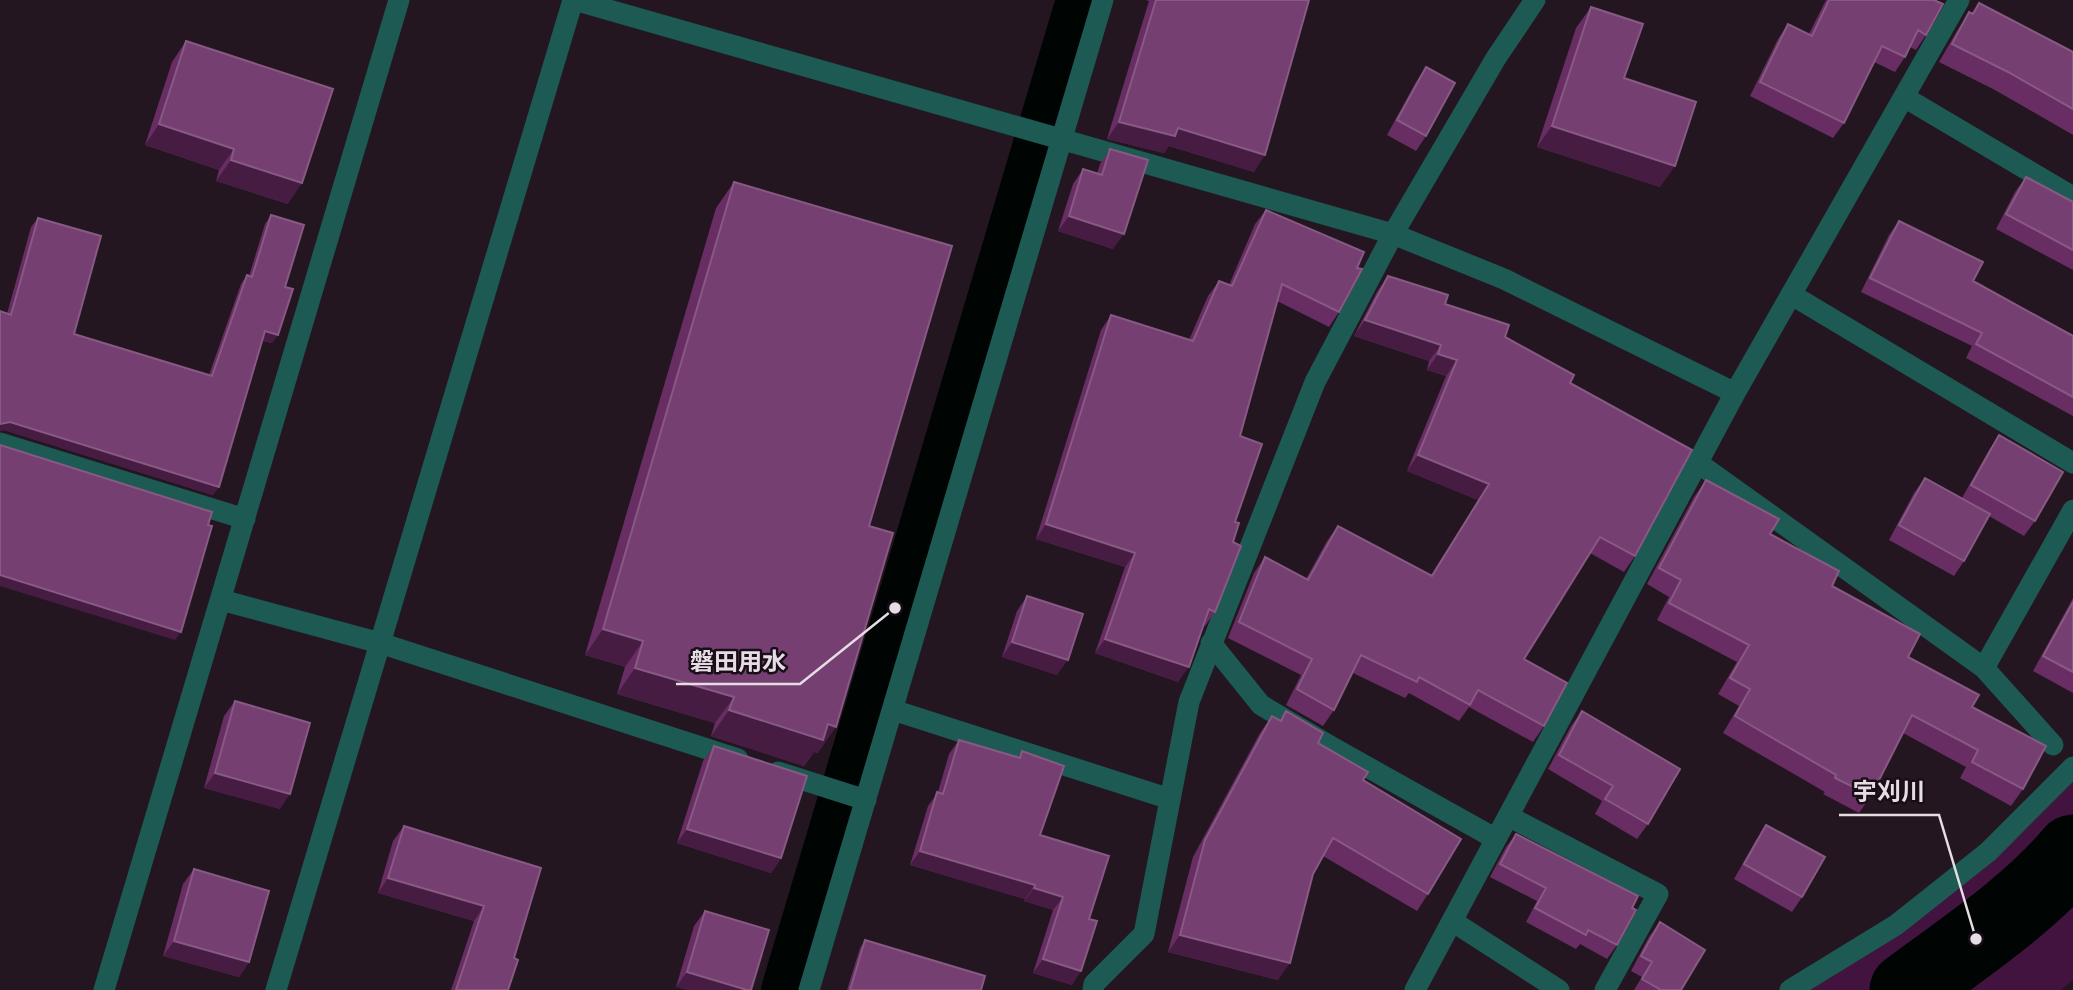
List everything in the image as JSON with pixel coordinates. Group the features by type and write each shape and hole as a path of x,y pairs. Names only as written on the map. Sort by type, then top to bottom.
{"street":[{"path":"104,990 398,0"},
{"path":"276,990 573,0 1061,141 1393,233 1504,279 1735,393"},
{"path":"808,990 1103,0"},
{"path":"1093,990 1094,984 1144,934 1189,702 1315,382 1393,233 1496,58 1535,0"},
{"path":"1415,990 1735,393 1958,0"},
{"path":"1904,97 2073,197"},
{"path":"1791,295 2073,463"},
{"path":"0,443 245,519"},
{"path":"1698,463 1983,668 2053,745"},
{"path":"1983,668 2073,510"},
{"path":"221,600 380,643 866,800"},
{"path":"1211,643 1261,705 1336,751 1496,839"},
{"path":"892,710 1170,799"},
{"path":"1790,990 1906,917 1988,852 2073,767"},
{"path":"1508,816 1658,894 1605,990"},
{"path":"1452,921 1559,990"}],"shaded area":[{"path":"2073,767 2073,980 2061,990 1787,990 1904,927"}],"building":[{"path":"1156,0 1309,0 1265,155 1178,128 1175,136 1119,122"},
{"path":"1829,0 1934,0 1943,4 1926,35 1918,30 1905,57 1882,46 1844,123 1760,82 1788,24 1812,36"},
{"path":"1979,3 2073,52 2073,109 1952,44 1969,12 1973,14"},
{"path":"1591,7 1643,24 1624,78 1696,102 1675,166 1552,126"},
{"path":"186,41 333,89 302,183 231,160 234,149 159,124"},
{"path":"1426,67 1455,83 1426,136 1397,120"},
{"path":"1110,149 1148,160 1124,234 1069,216 1083,169 1102,175"},
{"path":"2026,177 2073,202 2073,250 2006,214"},
{"path":"734,182 952,246 869,526 893,533 836,727 828,724 823,740 729,710 734,697 635,668 643,641 603,629"},
{"path":"1266,210 1364,252 1357,268 1362,269 1339,312 1282,284 1240,436 1262,444 1235,522 1239,523 1233,542 1241,546 1215,612 1209,609 1189,667 1105,639 1135,553 1046,524 1111,315 1193,341 1219,281 1232,286"},
{"path":"271,215 304,225 285,287 293,289 278,335 265,331 219,487 10,422 0,424 0,311 11,315 38,218 101,236 74,334 212,376 247,275 252,277"},
{"path":"1899,221 1983,262 1973,281 2073,336 2073,397 1976,344 1982,333 1870,278"},
{"path":"1388,276 1448,295 1445,304 1509,325 1505,337 1574,375 1570,383 1692,450 1635,556 1600,537 1524,659 1567,683 1544,726 1478,690 1470,705 1419,677 1417,682 1361,655 1334,710 1297,689 1312,659 1239,622 1265,557 1308,580 1338,526 1432,576 1489,484 1418,455 1457,360 1438,354 1441,345 1365,320"},
{"path":"1999,435 2063,472 2035,521 1971,485"},
{"path":"0,445 212,512 208,525 212,526 181,632 0,575"},
{"path":"1925,478 1990,514 1964,561 1899,525"},
{"path":"1706,480 1779,519 1770,534 1839,571 1832,586 1920,634 1908,657 1979,695 1972,707 2046,746 2023,789 1972,762 1978,750 1912,715 1871,796 1835,778 1836,775 1735,716 1750,689 1730,678 1749,645 1669,603 1681,580 1659,568"},
{"path":"1027,596 1083,614 1068,660 1012,642"},
{"path":"2073,602 2073,672 2043,656"},
{"path":"235,701 310,723 290,794 215,773"},
{"path":"1286,711 1323,733 1318,743 1368,772 1363,780 1461,839 1428,894 1333,838 1313,874 1290,963 1180,935 1205,840 1272,716 1281,721"},
{"path":"1582,711 1680,769 1648,824 1605,799 1613,786 1559,755"},
{"path":"959,740 1020,758 1022,751 1064,766 1040,835 1109,856 1089,919 1097,921 1081,971 1043,959 1063,897 1034,888 1035,885 920,851 937,792 943,794"},
{"path":"714,746 807,776 781,858 687,829"},
{"path":"1766,825 1825,857 1802,897 1744,864"},
{"path":"404,826 541,868 514,958 518,960 508,990 456,990 484,906 388,878"},
{"path":"1516,834 1638,896 1632,908 1636,910 1617,945 1588,930 1586,935 1535,908 1546,888 1500,864"},
{"path":"194,869 269,891 249,962 174,941"},
{"path":"705,911 769,930 751,990 687,972"},
{"path":"1660,922 1705,950 1681,990 1661,990 1642,979 1652,962 1641,956"},
{"path":"865,940 985,976 981,990 850,990"}],"waterway":[{"path":"783,990 1078,0"},
{"path":"1907,990 2016,908 2073,852"}],"place":[{"name":"磐田用水","path":"895,608"},
{"name":"宇刈川","path":"1976,939"}]}
